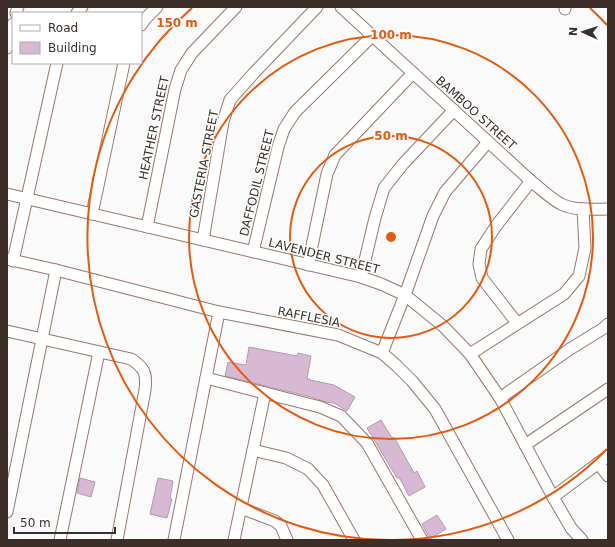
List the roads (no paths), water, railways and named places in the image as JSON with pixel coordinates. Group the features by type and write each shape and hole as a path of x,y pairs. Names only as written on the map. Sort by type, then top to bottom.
{"street":[{"path":"142,24 157,7"},
{"name":"HEATHER STREET","path":"147,227 175,89 181,70 192,53 236,7"},
{"name":"GASTERIA STREET","path":"203,240 223,122 230,100 317,7"},
{"name":"BAMBOO STREET","path":"340,7 531,181 554,200 571,208 608,210"},
{"path":"7,48 12,28"},
{"name":"DAFFODIL STREET","path":"253,252 278,147 284,129 295,112 372,36"},
{"path":"10,260 27,198 57,64"},
{"path":"92,214 124,64"},
{"path":"308,265 327,174 334,155 413,74"},
{"path":"361,277 375,218 384,188 454,110"},
{"path":"382,353 405,295 433,216 445,192 488,142"},
{"path":"517,323 482,278 479,264 481,249 496,226 531,181"},
{"name":"LAVENDER STREET","path":"7,194 361,277 382,284 405,295 443,326 470,354 500,398 570,528 582,540"},
{"path":"470,354 564,294 579,276 584,248 583,209"},
{"name":"RAFFLESIA","path":"10,260 56,270 219,312 338,335 382,353 412,381 435,408 508,540"},
{"path":"7,512 56,270"},
{"path":"174,540 219,312"},
{"path":"500,398 608,324"},
{"path":"7,331 131,359 139,364 144,370 146,390 117,540"},
{"path":"60,540 99,352"},
{"path":"206,378 320,407 341,416 367,443 422,540"},
{"path":"525,444 608,389"},
{"path":"234,540 265,393"},
{"path":"253,450 286,458 308,469 323,485 354,540"},
{"path":"553,497 608,456"},
{"path":"598,463 608,476"},
{"path":"241,508 275,521 281,526 287,540"}]}
